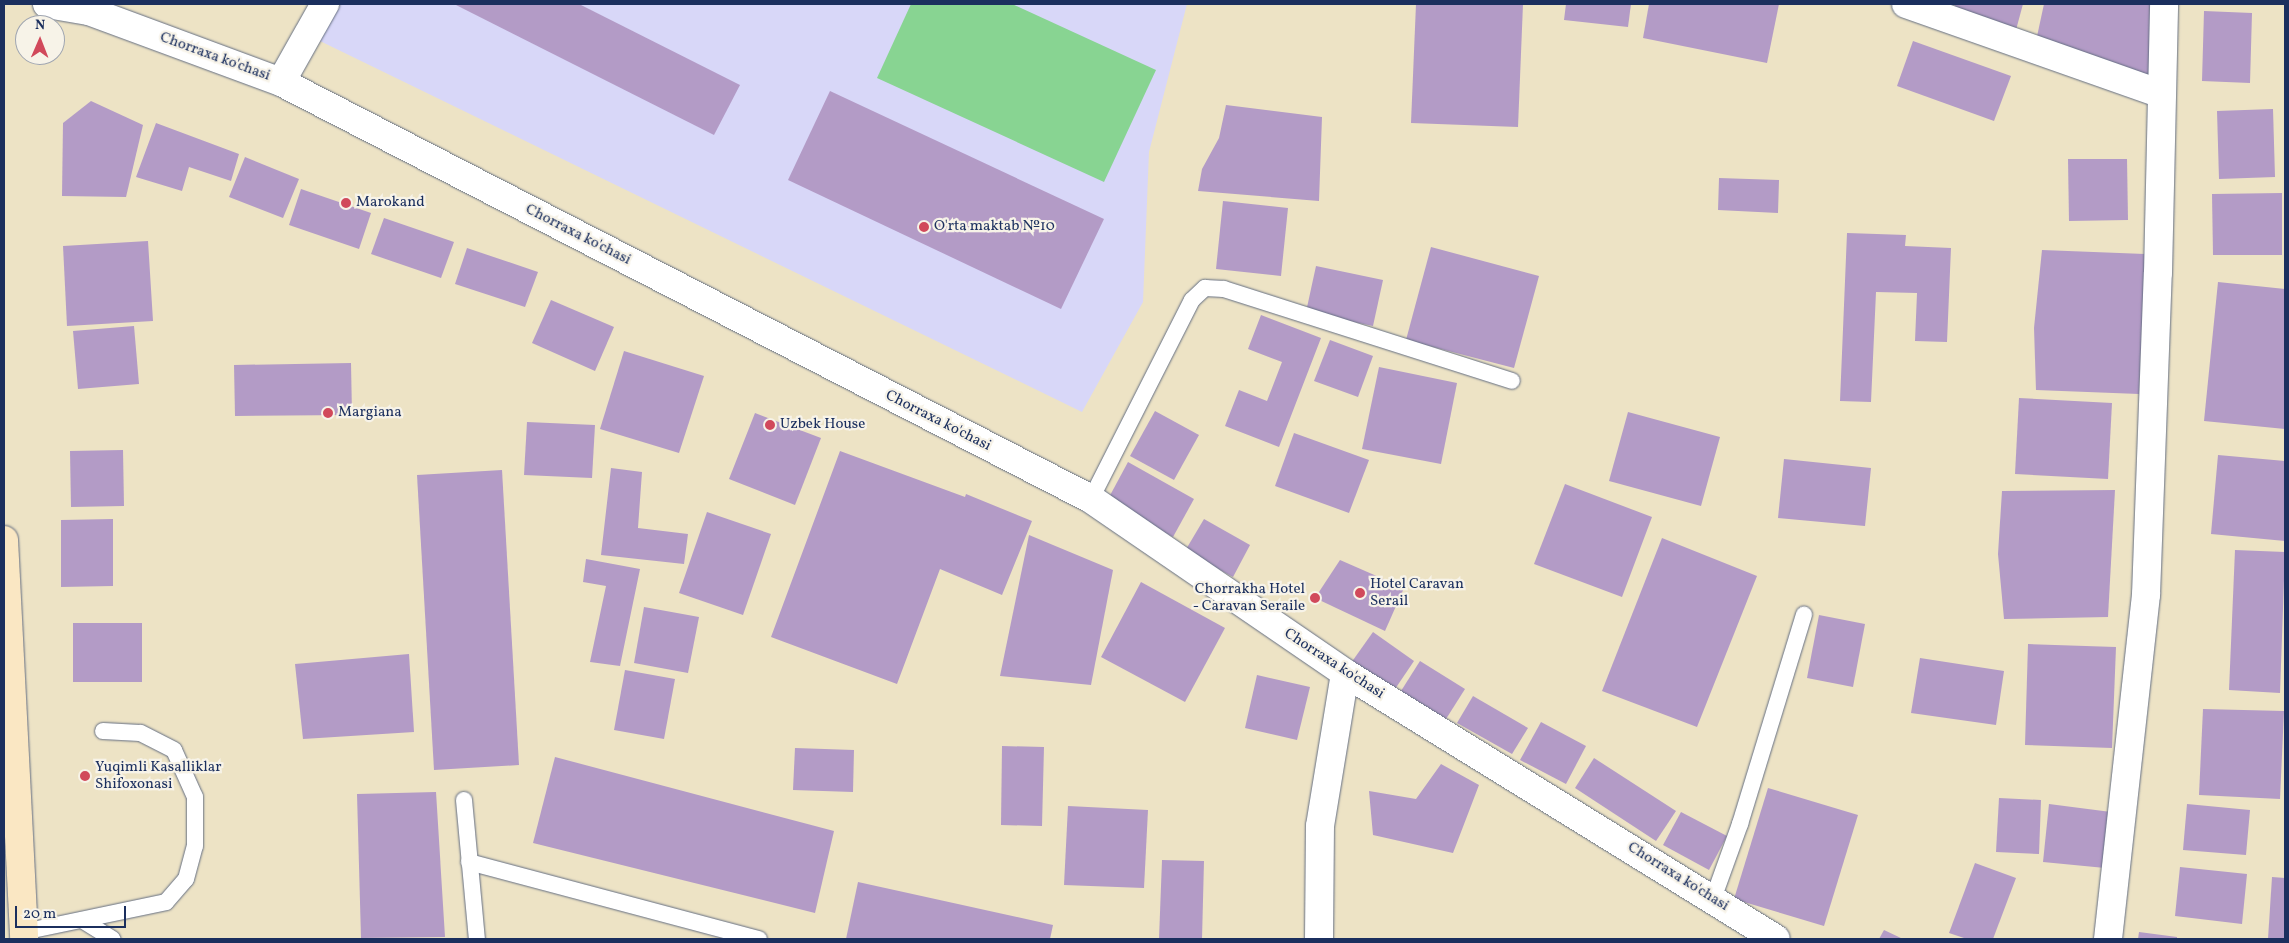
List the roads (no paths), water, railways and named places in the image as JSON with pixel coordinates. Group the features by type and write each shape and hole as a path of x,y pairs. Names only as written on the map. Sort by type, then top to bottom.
{"main road":[{"path":"4,540 23,936"}],"street":[{"name":"Chorraxa ko'chasi","path":"47,4 89,7 281,82 1091,499 1345,673 1776,939"},
{"path":"281,82 325,4"},
{"path":"1906,4 2161,94"},
{"path":"2108,939 2146,595 2158,273 2164,4"},
{"path":"1319,939 1320,826 1345,673"}],"lane":[{"path":"1091,499 1192,300 1205,288 1224,289 1512,381"},
{"path":"1713,899 1740,824 1804,615"},
{"path":"23,936 82,920 166,902 186,879 194,846 195,797 174,750 140,733 103,731"},
{"path":"464,800 468,862 478,939"},
{"path":"468,862 759,939"},
{"path":"82,920 113,939"}],"place":[{"name":"Marokand","path":"346,203"},
{"name":"O'rta maktab №10","path":"924,227"},
{"name":"Margiana","path":"328,413"},
{"name":"Uzbek House","path":"770,425"},
{"name":"Hotel Caravan Serail","path":"1360,593"},
{"name":"Chorrakha Hotel - Caravan Seraile","path":"1315,598"},
{"name":"Yuqimli Kasalliklar Shifoxonasi","path":"85,776"}]}
